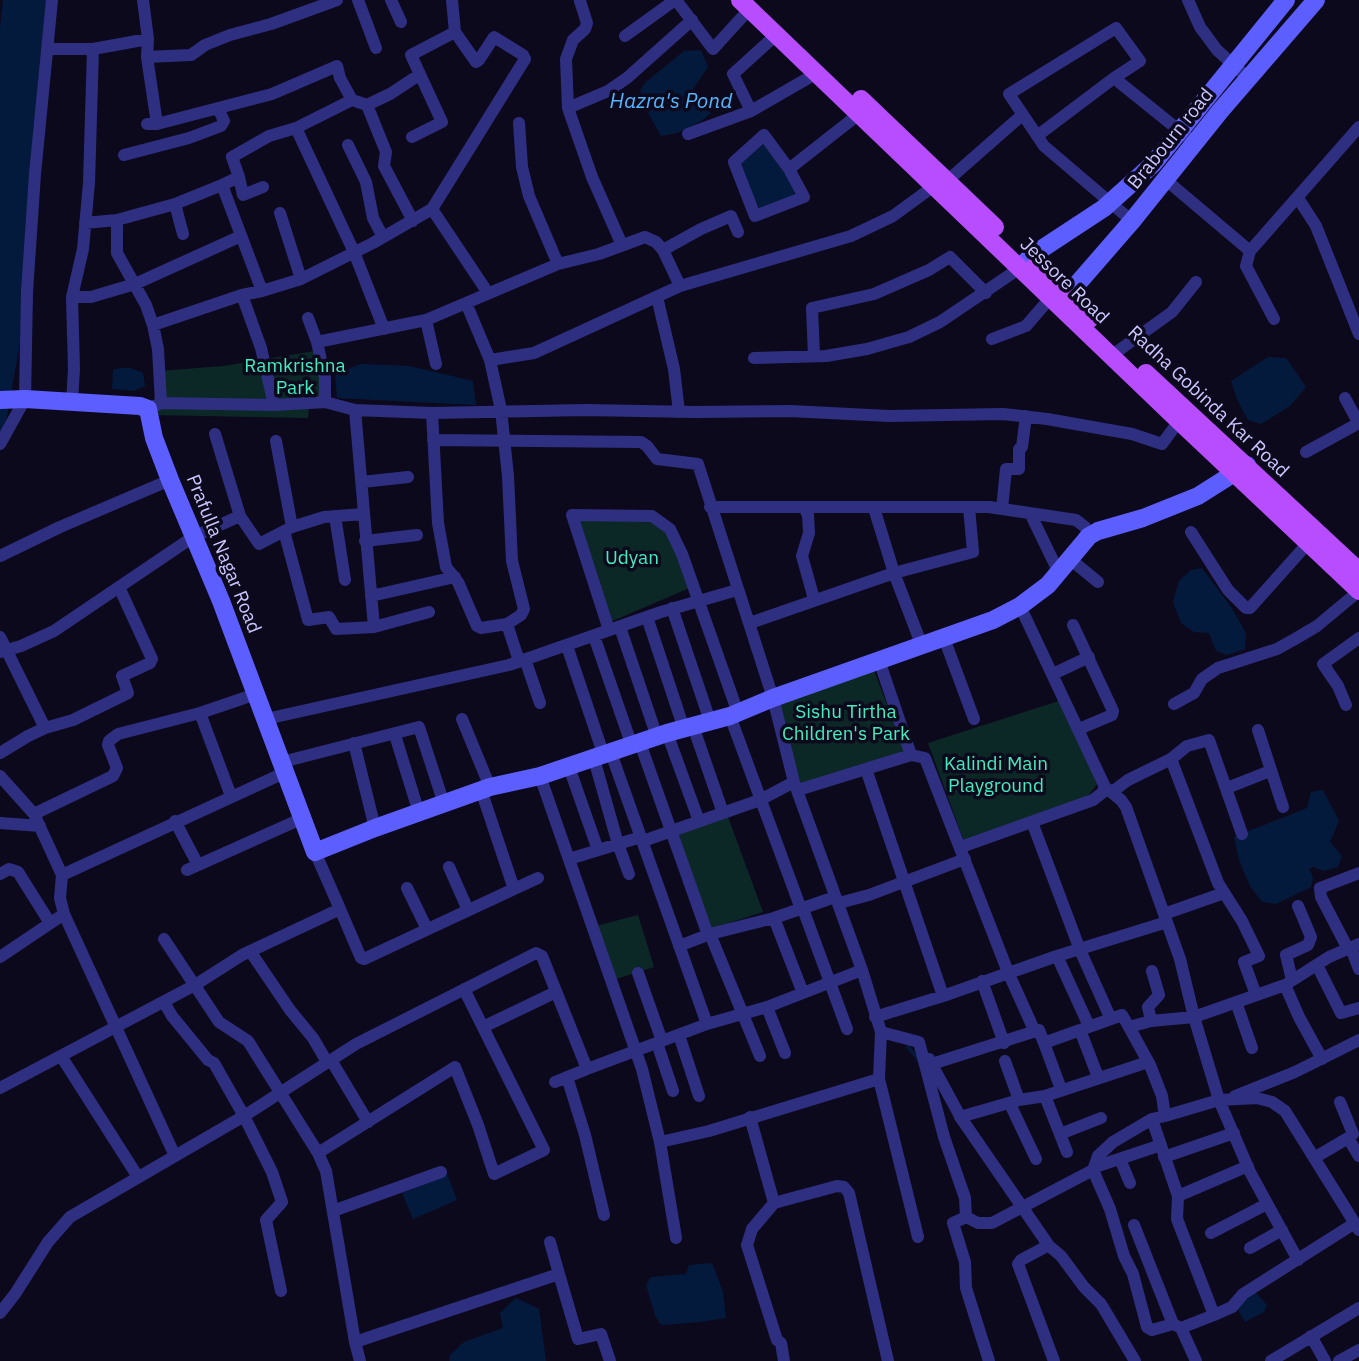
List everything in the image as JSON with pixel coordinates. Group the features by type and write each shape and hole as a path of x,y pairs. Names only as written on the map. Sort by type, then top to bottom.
{"main road":[{"path":"748,2 776,35 859,114 940,183"},
{"path":"748,2 1059,299"},
{"name":"Jessore Road","path":"1059,299 1115,352 1179,421 1241,469 1359,591"},
{"name":"Radha Gobinda Kar Road","path":"1115,352 1241,469 1359,571"}],"street":[{"path":"0,444 25,399 27,292 52,0"},
{"path":"143,0 148,39 152,124 272,94 337,66 352,100 367,105 390,94 418,75"},
{"path":"147,57 191,55 205,45 230,35 271,24 337,0"},
{"path":"358,0 376,48"},
{"path":"391,0 401,22"},
{"path":"153,324 300,279 432,209 525,59 523,55 494,37 476,62 455,32 452,0"},
{"path":"625,36 676,0 713,49 744,15 748,2"},
{"path":"1188,0 1200,27 1217,50 1248,78"},
{"path":"754,358 814,356 867,349 909,337 940,322 986,293 1110,203 1153,164 1287,0 1304,15"},
{"name":"Brabourn road","path":"1059,299 1132,221 1248,78 1316,0"},
{"path":"580,1 587,23 573,40 566,59 568,108 586,163 622,245"},
{"path":"568,108 608,91 627,78 692,20"},
{"path":"1037,136 1140,61 1116,28 1009,94 1021,116 1037,136 1045,146 1132,221"},
{"path":"412,137 442,122 411,55 455,32"},
{"path":"751,111 733,74 776,35"},
{"path":"47,49 93,49 148,39"},
{"path":"72,402 72,297 83,248 93,49"},
{"path":"688,134 751,111 817,73"},
{"path":"1114,78 1195,143"},
{"path":"263,187 243,195 232,157 269,136 296,128 352,100"},
{"path":"367,105 386,152 384,166 413,221"},
{"path":"124,155 189,138 221,126 224,121 218,107"},
{"path":"789,169 859,114"},
{"path":"490,360 534,352 680,286 851,236 893,216 940,183 1021,116"},
{"path":"519,123 522,167 527,186 558,264"},
{"path":"1274,319 1246,266 1250,251 1359,127"},
{"path":"296,128 354,252 384,329"},
{"path":"764,135 789,169 804,197 755,216 734,162 764,135"},
{"path":"348,145 366,182 373,218 383,237"},
{"path":"85,223 117,220 175,204 239,177"},
{"path":"1166,180 1250,251"},
{"path":"222,185 262,291"},
{"path":"1298,198 1316,226 1359,334"},
{"path":"175,204 183,234"},
{"path":"432,209 488,293"},
{"path":"280,214 300,279"},
{"path":"663,250 731,216 738,232"},
{"path":"117,220 117,253 153,324 158,349 155,406"},
{"path":"72,297 91,297 135,284 241,236"},
{"path":"317,342 426,320 558,264 645,237 656,242 663,250 680,286"},
{"path":"814,356 812,309 874,294 929,270 950,257 986,293"},
{"path":"1115,352 1172,312 1196,282"},
{"path":"242,295 261,348 274,405"},
{"path":"657,298 674,369 679,412"},
{"path":"992,339 1026,326 1059,299"},
{"path":"432,413 438,523 446,567 454,577 477,626 481,628 507,624 521,615 524,609 512,561 501,410 490,360 466,303"},
{"path":"308,318 317,342 325,378 325,402"},
{"path":"426,320 436,364"},
{"path":"1306,452 1359,423 1345,398"},
{"path":"0,400 140,406 325,402 355,410 432,413 501,410 790,411 889,416 1026,416 1132,434 1162,444 1179,421"},
{"name":"Prafulla Nagar Road","path":"155,406 154,438 221,601 315,852"},
{"path":"355,410 374,627"},
{"path":"1002,509 1006,470 1019,469 1019,449 1022,447 1026,416"},
{"path":"215,434 240,516 260,544 288,529 335,516 364,514"},
{"path":"433,440 641,442 657,459 698,464 750,623 796,786 862,970 881,1032 879,1079 918,1237"},
{"path":"276,441 288,529 306,618 309,620 329,617 336,629 374,627 429,612"},
{"path":"538,878 362,959 315,852 486,788 540,776 734,714 993,620 1020,606 1048,585 1089,536 1198,496 1241,469"},
{"path":"362,482 408,477"},
{"path":"0,556 170,480"},
{"path":"710,507 874,508 907,505 1002,509 1076,520 1085,527 1089,536"},
{"path":"750,623 894,573 973,552 970,507"},
{"path":"804,508 808,515 809,533 802,556 814,599"},
{"path":"874,508 894,573 922,646"},
{"path":"1030,513 1065,566 1098,582"},
{"path":"723,813 682,729 614,629 572,515 652,516 670,529 699,601 760,800 847,1029"},
{"path":"4,651 54,631 193,537 240,516"},
{"path":"335,516 345,580"},
{"path":"1191,532 1228,590 1245,608 1250,608 1309,542"},
{"path":"365,541 417,535"},
{"path":"371,596 454,577"},
{"path":"0,753 45,729 73,720 128,693 122,676 148,665 152,659 120,587"},
{"path":"266,719 509,666 672,608 737,590"},
{"path":"1174,704 1194,693 1202,679 1218,668 1276,649 1317,626 1359,591"},
{"path":"1020,606 1108,789 1126,807 1180,959 1194,1017 1234,1133 1248,1166 1298,1260"},
{"path":"672,608 682,729 699,821"},
{"path":"647,617 682,729"},
{"path":"507,624 540,703"},
{"path":"1073,625 1113,713 1079,729"},
{"path":"594,636 709,934 760,1056"},
{"path":"0,637 4,651 45,729"},
{"path":"1346,705 1338,686 1323,664 1359,638"},
{"path":"944,639 974,719"},
{"path":"567,646 603,756 642,839 708,1024"},
{"path":"1053,674 1089,657"},
{"path":"879,660 911,755"},
{"path":"34,814 116,774 117,768 108,745 118,734 200,713 256,694"},
{"path":"200,713 231,796"},
{"path":"462,719 486,788 514,888"},
{"path":"62,875 231,796 284,767 354,743 419,727 444,804"},
{"path":"1258,730 1283,807"},
{"path":"394,734 419,813"},
{"path":"679,946 709,934 903,883 1032,822 1093,800 1108,789 1171,759 1187,746 1209,740 1241,834"},
{"path":"354,743 375,828"},
{"path":"569,859 671,831 796,786 911,755 920,755 929,764 1008,972 1035,1032"},
{"path":"603,756 618,844 628,874"},
{"path":"1171,759 1218,883 1259,956 1244,962 1256,995"},
{"path":"569,767 598,850"},
{"path":"866,769 943,996"},
{"path":"1227,788 1270,771"},
{"path":"0,776 34,814 40,826 62,875 61,898 64,914 175,1156"},
{"path":"540,776 642,1069 660,1142 676,1238"},
{"path":"175,821 193,868 303,818"},
{"path":"1032,822 1080,950 1110,1017"},
{"path":"0,823 40,826"},
{"path":"449,867 468,910"},
{"path":"0,874 9,869 18,872 50,923"},
{"path":"1359,873 1320,888 1321,897 1352,947 1359,968"},
{"path":"407,888 427,929"},
{"path":"875,1017 1080,950 1224,893"},
{"path":"1298,906 1311,937 1307,945 1286,955 1289,983 1298,1017 1322,1059"},
{"path":"0,1088 164,1002 250,951 340,909"},
{"path":"0,957 64,914"},
{"path":"774,918 803,993"},
{"path":"164,939 219,1022 248,1041 318,1153 326,1171 360,1361"},
{"path":"1129,1027 1152,1021 1194,1017 1256,995 1289,983 1352,947"},
{"path":"250,951 284,1002 329,1061 368,1122"},
{"path":"0,1311 48,1242 69,1217 244,1116 356,1044 536,953 542,956 587,1069"},
{"path":"1057,956 1084,1028 1098,1077"},
{"path":"1317,965 1341,1013 1359,1008"},
{"path":"604,1215 585,1135 561,1079 708,1024 768,1007 862,970"},
{"path":"1152,971 1159,995 1148,1007 1152,1021"},
{"path":"638,973 673,1091"},
{"path":"982,981 1004,1042"},
{"path":"318,1153 455,1067 494,1174 544,1150 464,989"},
{"path":"483,1027 556,992"},
{"path":"164,1002 208,1060 214,1063 272,1172 282,1202 266,1220 281,1291"},
{"path":"1236,1002 1252,1048"},
{"path":"768,1007 785,1053"},
{"path":"1044,1043 1110,1017 1122,1015 1148,1062 1162,1096 1165,1116"},
{"path":"930,1063 1039,1030 1060,1089"},
{"path":"881,1032 919,1042 960,1117 1048,1245 1061,1256 1101,1304 1134,1361"},
{"path":"679,1035 699,1096"},
{"path":"1222,1100 1257,1098 1272,1102 1285,1111 1357,1227 1243,1294 1232,1307 1177,1326 1152,1330 1147,1327 1133,1274 1124,1256 1094,1168 1098,1156 1113,1142 1152,1119 1222,1100 1322,1059 1359,1040"},
{"path":"919,1042 930,1063 929,1079 944,1137 965,1198 966,1217"},
{"path":"61,1056 138,1177"},
{"path":"1006,1061 1015,1102 1036,1159"},
{"path":"960,1117 1045,1096 1148,1062"},
{"path":"660,1142 709,1131 879,1079"},
{"path":"1045,1096 1067,1152"},
{"path":"1340,1102 1354,1135 1359,1156"},
{"path":"750,1117 774,1203"},
{"path":"1060,1134 1101,1118"},
{"path":"1152,1119 1178,1196 1177,1219 1214,1315"},
{"path":"966,1217 978,1223 992,1223 1094,1168 1120,1159 1234,1133"},
{"path":"1314,1157 1354,1135"},
{"path":"1120,1159 1130,1183"},
{"path":"1178,1196 1248,1166"},
{"path":"333,1211 441,1172"},
{"path":"784,1361 781,1343 777,1340 747,1245 752,1229 774,1203 837,1186 849,1193 888,1361"},
{"path":"1211,1233 1268,1204"},
{"path":"966,1217 953,1223 965,1262 966,1288 989,1361"},
{"path":"1135,1225 1177,1326 1196,1361"},
{"path":"1250,1248 1282,1230"},
{"path":"550,1241 578,1339 601,1334 610,1361"},
{"path":"1048,1245 1018,1264 1054,1361"},
{"path":"355,1342 559,1274"},
{"path":"1271,1361 1359,1308"},
{"path":"1311,1336 1325,1361"},
{"path":"1339,1361 1359,1350"}],"green space":[{"name":"Ramkrishna Park","path":"315,351 325,402 309,405 308,418 154,415 165,399 159,371 223,366"},
{"name":"Udyan","path":"568,513 654,514 699,584 603,625"},
{"name":"Sishu Tirtha Children's Park","path":"873,668 905,751 801,784 776,703"},
{"name":"Kalindi Main Playground","path":"1062,700 1097,784 1088,796 965,844 928,743"},
{"path":"725,809 763,912 707,930 671,830"},
{"path":"638,915 654,967 610,981 592,927"}],"water":[{"path":"3,0 53,0 23,327 4,432 0,435 0,28"},
{"name":"Hazra's Pond","path":"701,50 708,67 693,89 711,113 677,133 661,136 647,111 640,90 684,51"},
{"path":"763,141 796,186 794,196 762,210 755,204 738,162"},
{"path":"1268,357 1286,358 1306,387 1290,406 1261,424 1248,420 1231,381"},
{"path":"361,364 409,366 473,381 476,405 337,398 335,374"},
{"path":"131,368 143,373 145,386 134,391 112,389 113,370"},
{"path":"1202,568 1231,607 1246,633 1245,649 1227,655 1216,651 1209,633 1194,632 1181,623 1173,602 1179,581 1191,570"},
{"path":"1323,790 1339,821 1330,842 1342,856 1338,867 1324,871 1313,867 1309,869 1313,878 1311,887 1276,904 1262,902 1250,886 1239,860 1234,837 1307,808 1311,792"},
{"path":"447,1174 457,1200 413,1219 402,1193"},
{"path":"712,1263 723,1292 726,1318 661,1325 655,1315 646,1285 651,1277 686,1274 689,1265"},
{"path":"1254,1291 1267,1305 1264,1312 1245,1322 1235,1304"},
{"path":"516,1298 539,1309 546,1361 449,1361 450,1355 464,1342 503,1328 500,1313"}],"waterway":[{"path":"908,1047 918,1059"}]}
